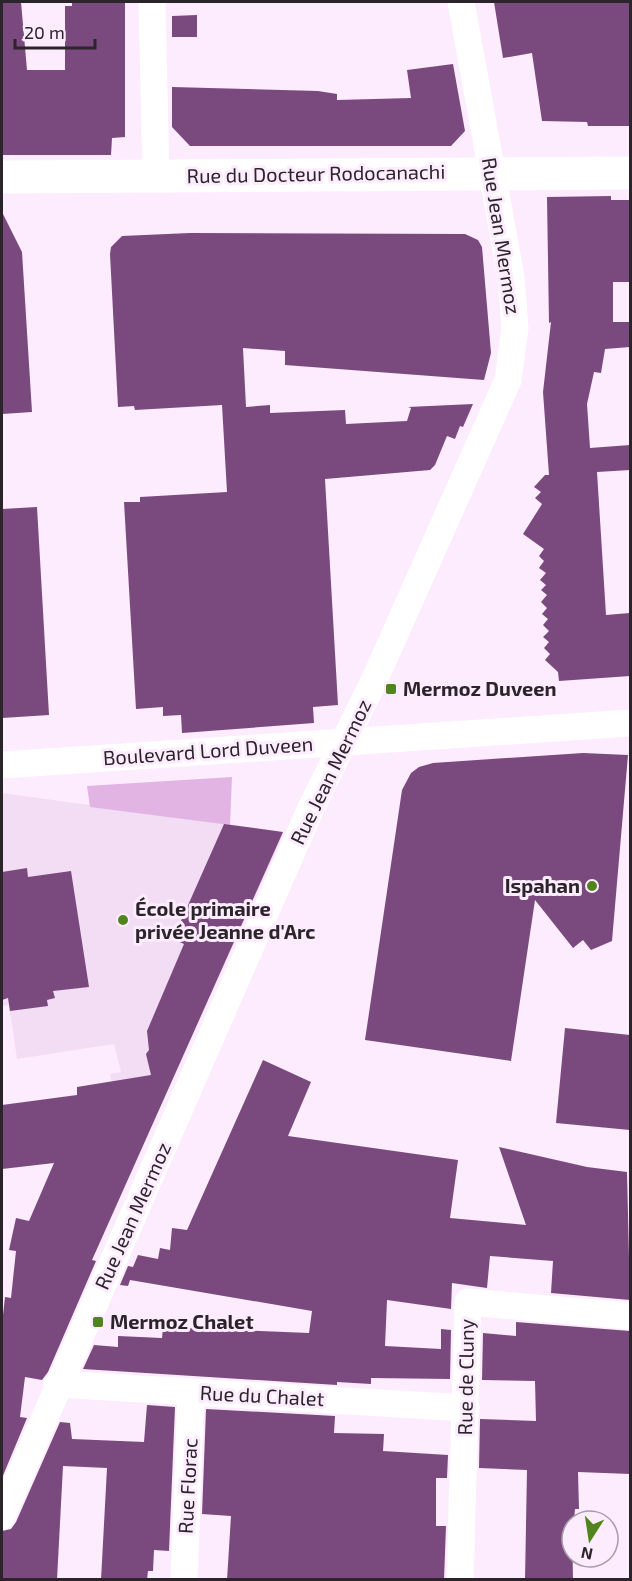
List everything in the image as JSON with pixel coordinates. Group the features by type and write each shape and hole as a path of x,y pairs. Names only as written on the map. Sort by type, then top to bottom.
{"street":[{"path":"152,2 156,176"},
{"name":"Rue Jean Mermoz","path":"2,1516 57,1384 311,808 344,743 508,380 516,328 512,287 461,2"},
{"name":"Rue du Docteur Rodocanachi","path":"2,177 630,172"},
{"name":"Boulevard Lord Duveen","path":"2,765 630,723"},
{"name":"Rue de Cluny","path":"460,1580 468,1302 630,1316"},
{"name":"Rue du Chalet","path":"57,1384 466,1408"},
{"name":"Rue Florac","path":"184,1580 191,1392"}],"shaded area":[{"path":"232,777 230,825 90,807 87,786"},
{"name":"École primaire privée Jeanne d'Arc","path":"2,793 277,831 283,835 158,1112 154,1078 112,1083 110,1074 121,1072 114,1044 17,1059 9,1005 2,1006"}],"building":[{"path":"2,2 21,2 27,70 65,70 65,6 72,6 72,2 125,2 125,137 112,138 111,155 2,155"},
{"path":"494,2 630,2 630,126 588,126 587,122 542,121 532,53 503,58"},
{"path":"197,15 197,37 172,37 172,16"},
{"path":"453,64 465,131 451,146 190,146 172,127 172,87 318,91 337,94 337,100 411,98 407,70"},
{"path":"611,196 611,200 630,200 630,282 613,282 613,322 630,322 630,347 605,349 601,373 594,372 587,404 590,448 630,445 630,470 597,472 606,615 630,613 630,676 559,681 558,672 545,660 550,654 544,648 549,642 543,637 549,631 543,625 548,619 542,614 547,608 541,602 547,595 541,590 546,585 540,580 546,573 539,568 544,561 539,556 544,549 523,534 542,504 535,498 541,492 534,487 545,475 549,475 543,392 551,322 549,323 547,197"},
{"path":"2,212 22,252 32,412 2,414"},
{"path":"190,233 465,234 478,240 482,247 491,353 484,380 285,365 285,351 243,348 246,407 270,405 270,413 345,410 346,424 407,421 411,408 408,407 473,404 455,439 447,436 435,465 430,470 325,479 338,705 313,707 314,723 182,733 181,715 163,716 163,707 136,709 124,502 140,502 140,497 227,492 222,405 135,410 134,406 118,407 110,254 111,247 122,236"},
{"path":"37,507 49,715 2,718 2,509"},
{"path":"583,753 628,755 612,941 591,950 583,940 573,948 535,900 511,1061 365,1040 402,790 411,773 419,767 433,763"},
{"path":"224,824 283,832 92,1260 96,1261 48,1372 42,1380 25,1377 20,1417 27,1418 2,1478 2,1324 5,1297 11,1298 16,1251 9,1250 16,1218 29,1221 54,1163 2,1169 2,1105 77,1095 77,1087 151,1075 146,1054 149,1050 147,1031 184,944 173,939"},
{"path":"27,868 28,877 71,871 89,987 53,991 55,998 47,1000 48,1006 10,1011 8,998 2,1000 2,872"},
{"path":"565,1028 630,1035 630,1130 556,1123"},
{"path":"263,1060 311,1082 288,1136 458,1160 450,1218 526,1225 499,1147 587,1167 627,1172 630,1300 551,1293 553,1261 490,1256 487,1288 452,1283 451,1309 387,1300 385,1346 441,1349 441,1329 451,1330 450,1379 371,1378 371,1384 337,1382 337,1385 83,1369 94,1345 118,1347 118,1336 162,1338 163,1327 309,1333 312,1311 130,1280 128,1286 120,1285 128,1266 133,1267 138,1255 158,1259 160,1248 170,1250 172,1228 187,1230"},
{"path":"516,1322 630,1331 630,1474 578,1472 579,1509 560,1509 560,1569 573,1569 573,1580 525,1580 527,1470 479,1468 480,1419 536,1421 535,1381 482,1380 483,1333 516,1336"},
{"path":"147,1405 175,1407 169,1551 154,1550 153,1571 148,1571 147,1580 101,1580 107,1468 63,1466 57,1580 2,1580 2,1531 11,1529 16,1522 60,1422 70,1423 72,1439 144,1442"},
{"path":"206,1409 335,1416 334,1433 384,1434 383,1451 448,1455 447,1478 436,1478 436,1526 446,1526 444,1580 227,1580 231,1516 202,1514"}],"place":[{"name":"Mermoz Duveen","path":"391,689"},
{"name":"Ispahan","path":"592,886"},
{"name":"École primaire privée Jeanne d'Arc","path":"123,920"},
{"name":"Mermoz Chalet","path":"98,1322"}]}
